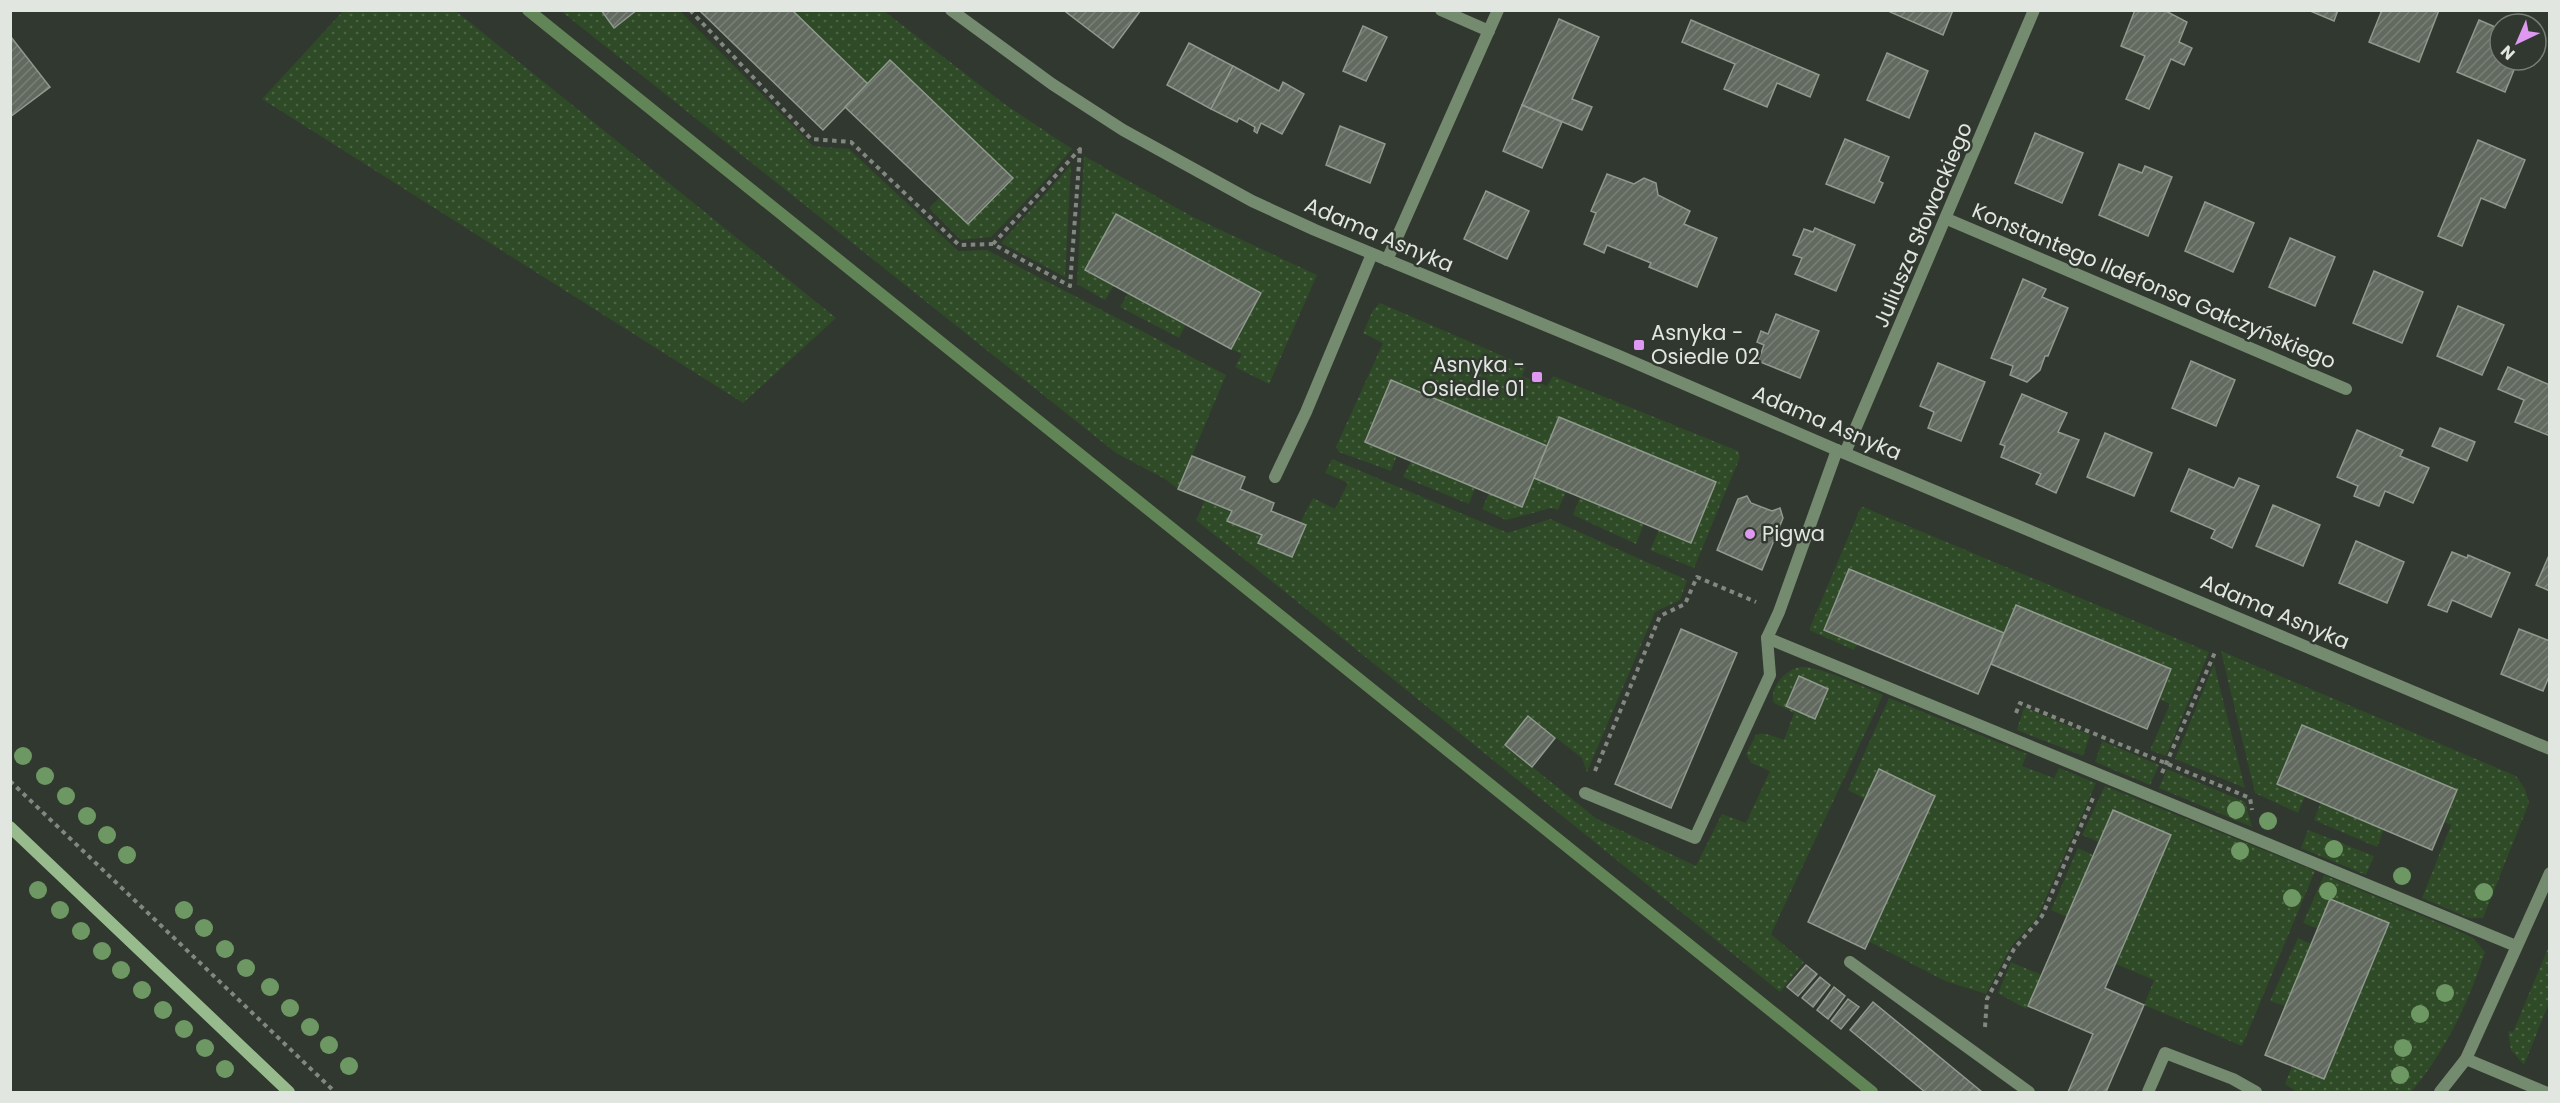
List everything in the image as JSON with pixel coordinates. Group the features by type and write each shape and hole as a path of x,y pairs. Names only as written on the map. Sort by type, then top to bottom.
{"main road":[{"path":"10,827 289,1092"}],"street":[{"name":"Adama Asnyka","path":"951,10 1052,84 1132,135 1252,201 1372,254 2550,749"},
{"path":"1441,10 1489,31"},
{"path":"1387,260 1498,10"},
{"name":"Juliusza Słowackiego","path":"1767,638 1841,452 1947,219 2034,10"},
{"name":"Konstantego Ildefonsa Gałczyńskiego","path":"1947,219 2346,389"},
{"path":"1275,477 1306,412 1372,254"},
{"path":"1585,793 1695,838 1770,675 1767,638 2517,946"},
{"path":"2440,1092 2466,1059 2550,873"},
{"path":"1850,962 2029,1092"},
{"path":"2148,1092 2165,1053 2233,1079 2256,1092"},
{"path":"2466,1059 2545,1092"}],"path":[{"path":"690,10 810,139 850,142 959,245 993,244 1070,286 1080,149 993,244"},
{"path":"1585,793 1660,616 1685,604 1697,577 1779,612"},
{"path":"2152,795 2216,650"},
{"path":"2007,736 2020,703 2167,762 2250,798 2259,840"},
{"path":"1983,1059 1987,999 2014,949 2042,916 2103,776"},
{"path":"10,781 335,1092"}],"green space":[{"path":"344,10 456,11 836,318 743,403 262,99"},
{"path":"561,11 601,11 614,28 637,11 680,11 813,146 849,149 958,251 987,250 1226,375 1178,489 1165,479 1116,453"},
{"path":"792,11 884,11 1003,103 1072,149 991,237 961,240 929,208 939,198 968,224 1012,178 868,84"},
{"path":"1084,156 1193,217 1317,275 1269,384 1235,367 1242,354 1231,349 1261,293 1116,214 1085,270 1114,285 1105,300 1077,284"},
{"path":"1071,165 1065,277 1001,243"},
{"path":"1128,293 1186,324 1179,338 1120,307"},
{"path":"1380,303 1526,366 1522,376 1547,386 1553,376 1738,451 1740,457 1694,568 1650,550 1659,530 1691,543 1716,482 1559,417 1547,446 1391,380 1365,441 1397,455 1391,471 1339,452 1336,447 1383,343 1363,333 1373,310"},
{"path":"1332,459 1508,533 1550,519 1687,580 1680,600 1655,612 1587,772 1582,758 1528,716 1505,745 1597,819 1696,866 1722,814 1746,823 1770,771 1751,763 1746,754 1756,735 1767,734 1784,740 1794,713 1774,703 1776,686 1783,676 1796,668 1811,668 1883,695 1771,934 1804,962 1780,992 1196,520 1205,500 1232,511 1227,521 1262,535 1258,544 1292,557 1305,525 1300,523 1313,498 1335,509 1348,483 1325,473"},
{"path":"1411,461 1475,488 1469,504 1403,477"},
{"path":"1534,478 1566,492 1558,510 1551,508 1506,520 1482,509 1489,493 1522,507"},
{"path":"1580,497 1644,524 1636,544 1573,515"},
{"path":"1863,507 2209,652 2166,756 2150,750 2170,704 2159,699 2171,669 2016,605 2004,633 1850,569 1824,630 1857,644 1854,650 1809,630 1860,509"},
{"path":"2221,651 2516,776 2525,789 2529,803 2483,918 2469,918 2422,898 2451,825 2444,822 2457,790 2302,725 2277,783 2305,796 2298,813 2255,793"},
{"path":"2214,664 2245,788 2175,759"},
{"path":"1889,698 2027,754 2022,766 2054,778 2059,768 2096,783 2037,918 2012,945 1986,994 1945,981 1868,941 1935,796 1879,770 1865,799 1848,790"},
{"path":"2024,707 2090,735 2083,756 2017,730"},
{"path":"2102,741 2159,765 2150,785 2095,762"},
{"path":"2167,769 2245,802 2252,827 2159,788"},
{"path":"2105,786 2315,871 2242,1046 2144,1005 2154,980 2116,964 2171,835 2113,810 2099,842 2082,835"},
{"path":"2321,802 2384,829 2377,847 2314,820"},
{"path":"2308,830 2374,856 2366,875 2301,848"},
{"path":"2078,848 2093,855 2067,917 2051,910"},
{"path":"2324,875 2463,933 2473,938 2485,952 2455,1026 2435,1060 2411,1092 2297,1092 2285,1084 2292,1066 2318,929 2303,923"},
{"path":"2298,938 2311,944 2285,1006 2270,1001"},
{"path":"2549,946 2549,1003 2524,1065 2511,1050 2508,1031 2513,1032"},
{"path":"2011,962 2042,975 2026,1009 1998,993"}],"building":[{"path":"601,10 637,10 614,28"},
{"path":"703,10 792,10 868,84 823,130 701,12"},
{"path":"1067,10 1141,10 1113,48 1066,12"},
{"path":"1891,10 1953,10 1943,35 1890,12"},
{"path":"2135,10 2164,10 2187,22 2179,42 2192,48 2184,65 2171,59 2149,109 2126,99 2145,56 2121,46"},
{"path":"2308,10 2338,10 2334,21"},
{"path":"2382,10 2439,10 2419,62 2369,42"},
{"path":"1559,19 1599,37 1572,99 1592,107 1582,130 1522,105"},
{"path":"1691,20 1819,75 1810,97 1777,83 1767,107 1724,89 1735,64 1682,42"},
{"path":"2479,20 2488,24 2488,72 2513,72 2505,92 2457,72"},
{"path":"1363,26 1387,37 1366,81 1343,71"},
{"path":"10,38 50,87 10,117"},
{"path":"1189,43 1233,66 1211,109 1167,85"},
{"path":"1887,53 1928,71 1909,118 1867,100"},
{"path":"890,60 1013,178 968,224 845,107"},
{"path":"1233,66 1279,91 1283,82 1304,94 1282,134 1261,123 1257,133 1254,131 1255,127 1239,118 1237,122 1211,109"},
{"path":"1522,105 1562,122 1542,168 1503,151"},
{"path":"1340,126 1385,144 1370,183 1326,165"},
{"path":"2035,133 2083,153 2062,203 2015,183"},
{"path":"1845,139 1889,157 1879,181 1883,183 1874,203 1826,184"},
{"path":"2478,140 2525,160 2505,208 2481,198 2462,246 2438,236"},
{"path":"2119,164 2142,173 2145,166 2172,177 2148,236 2099,215"},
{"path":"1607,174 1634,184 1644,178 1656,183 1658,195 1690,211 1684,224 1717,238 1697,287 1649,267 1651,263 1607,245 1604,253 1584,244 1596,213 1591,211"},
{"path":"1486,191 1529,211 1507,259 1464,239"},
{"path":"2205,202 2254,223 2233,272 2185,251"},
{"path":"1116,214 1261,293 1231,349 1085,270"},
{"path":"1815,228 1855,245 1836,291 1795,274 1802,258 1793,255 1804,229 1813,232"},
{"path":"2290,238 2335,257 2315,306 2269,287"},
{"path":"2374,271 2423,292 2402,343 2353,323"},
{"path":"2023,279 2046,289 2042,297 2068,308 2048,356 2045,356 2040,370 2027,382 2010,375 2013,366 1991,358"},
{"path":"2458,306 2504,325 2482,375 2437,356"},
{"path":"1776,314 1819,331 1800,378 1758,361 1764,345 1757,342 1761,331 1768,334"},
{"path":"2191,361 2235,380 2216,426 2172,408"},
{"path":"1938,363 1985,382 1961,441 1928,428 1934,412 1920,406"},
{"path":"2508,367 2550,385 2550,436 2515,422 2524,400 2498,389"},
{"path":"1391,380 1547,446 1522,507 1365,442"},
{"path":"2022,394 2067,413 2058,432 2079,440 2056,493 2036,484 2041,474 2001,457 2005,446 2000,444"},
{"path":"1559,417 1716,482 1691,543 1534,478"},
{"path":"2440,428 2475,442 2467,461 2432,446"},
{"path":"2357,430 2403,450 2400,456 2429,468 2413,503 2385,491 2379,506 2354,496 2358,486 2337,477"},
{"path":"2105,433 2152,453 2134,496 2087,477"},
{"path":"1192,456 1245,477 1240,489 1274,503 1271,511 1306,525 1292,557 1258,543 1262,535 1227,521 1232,511 1178,489"},
{"path":"2189,469 2234,488 2239,478 2259,486 2232,548 2211,538 2215,530 2171,511"},
{"name":"Pigwa","path":"1747,496 1751,503 1772,511 1780,508 1783,518 1762,570 1717,550 1738,499"},
{"path":"2273,505 2320,525 2303,566 2256,546"},
{"path":"2356,541 2404,562 2387,603 2339,583"},
{"path":"2452,552 2467,558 2468,555 2510,573 2491,617 2452,600 2447,612 2428,605"},
{"path":"2550,553 2550,591 2536,585"},
{"path":"1849,569 2004,633 1978,694 1824,630"},
{"path":"2016,605 2171,669 2147,729 1991,664"},
{"path":"1681,629 1737,653 1671,808 1615,784"},
{"path":"2519,629 2550,641 2550,674 2543,691 2501,674"},
{"path":"1799,676 1828,689 1815,719 1786,706"},
{"path":"1528,716 1555,738 1532,767 1505,745"},
{"path":"2302,725 2457,790 2432,850 2277,784"},
{"path":"1879,769 1935,796 1865,949 1808,922"},
{"path":"2113,810 2171,835 2105,988 2144,1005 2106,1092 2068,1092 2093,1034 2028,1006"},
{"path":"2330,899 2389,923 2324,1079 2265,1055"},
{"path":"1806,965 1817,974 1798,996 1787,987"},
{"path":"1820,977 1830,985 1813,1007 1802,998"},
{"path":"1834,987 1845,996 1828,1019 1817,1010"},
{"path":"1848,999 1859,1007 1841,1029 1831,1021"},
{"path":"1873,1002 1982,1092 1925,1092 1850,1030"}],"waterway":[{"path":"528,10 1872,1092"}],"place":[{"name":"Asnyka - Osiedle 02","path":"1639,345"},
{"name":"Asnyka - Osiedle 01","path":"1537,377"},
{"name":"Pigwa","path":"1750,534"}]}
